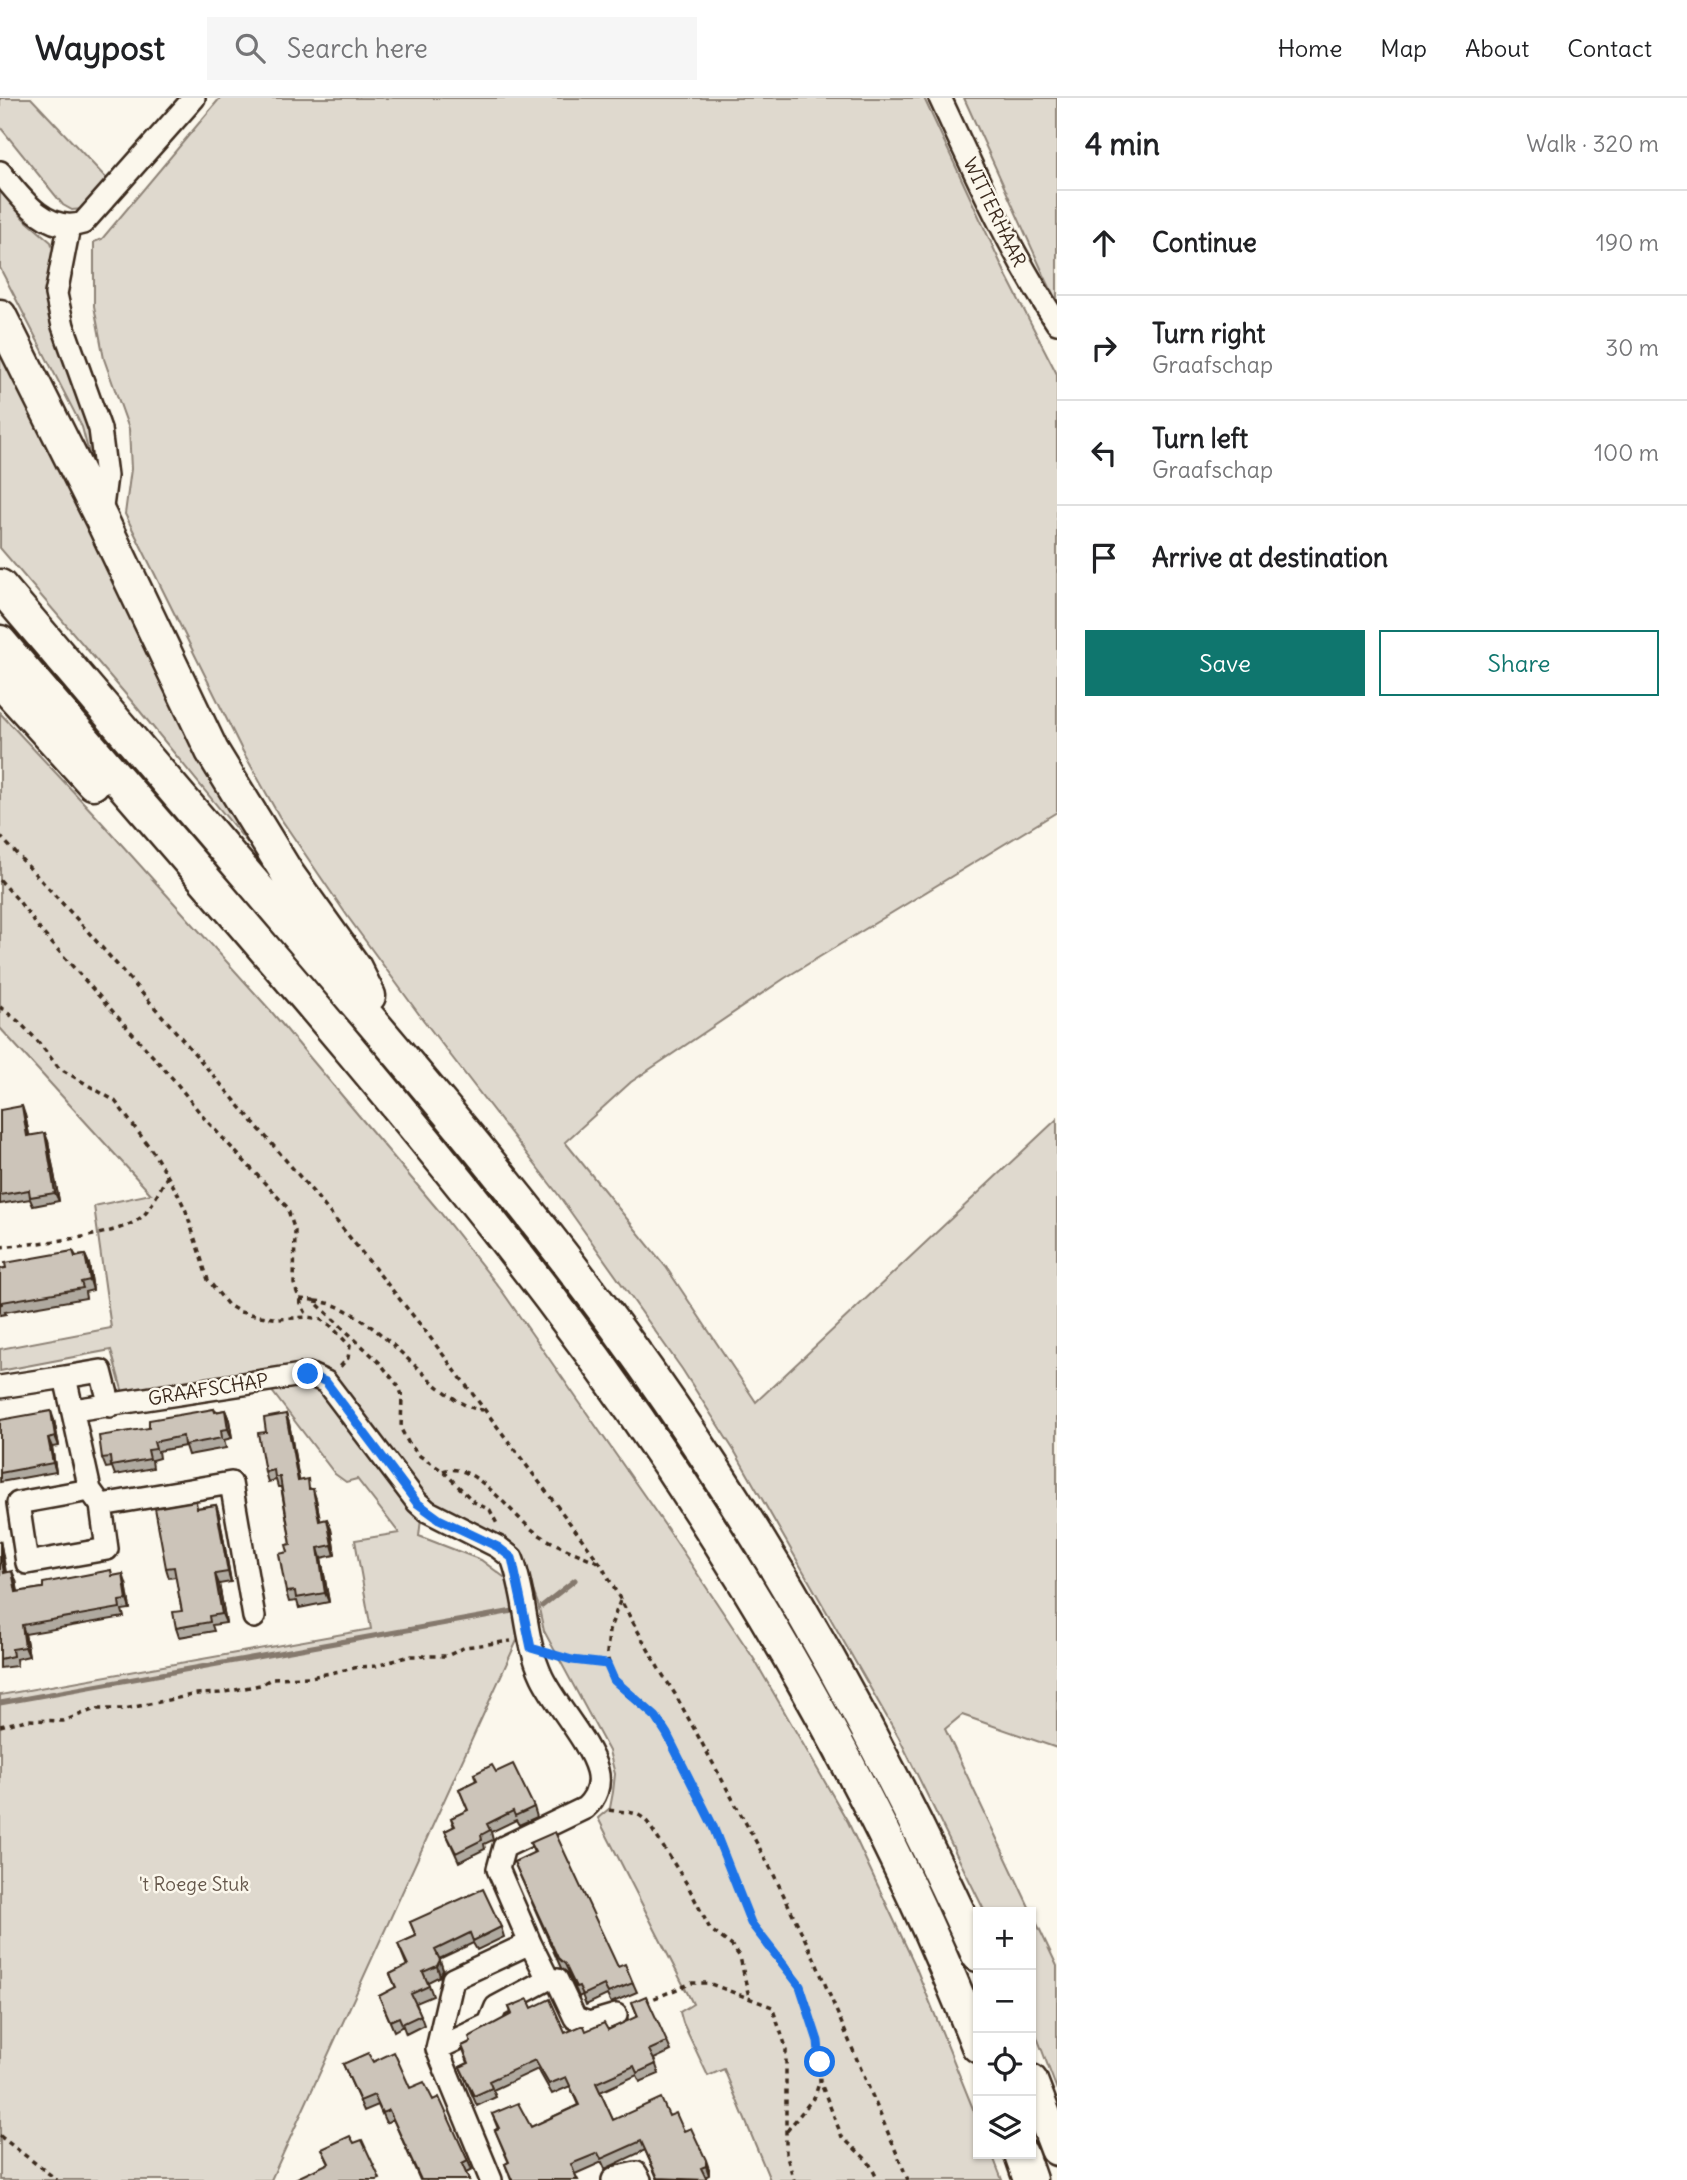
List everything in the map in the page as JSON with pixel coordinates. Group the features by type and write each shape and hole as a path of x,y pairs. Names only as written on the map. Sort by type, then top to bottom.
{"highway":[{"path":"0,316 101,517 212,751 287,873 355,968 397,1050"},
{"path":"0,586 484,1155 568,1263 667,1399 758,1539 831,1661 940,1871 973,1944"},
{"path":"0,642 412,1125 552,1300 654,1443 741,1578 844,1759 909,1887 973,2034"},
{"path":"0,681 93,783 298,991"},
{"path":"1036,2094 1057,2149"},
{"path":"1023,2159 1030,2180"}],"street":[{"path":"0,172 37,213 69,227 83,223 194,98"},
{"name":"WITTERHAAR","path":"940,98 1003,233 1028,280 1057,323"},
{"path":"69,227 56,294 63,326 100,429 106,475 101,517"},
{"path":"0,1387 102,1371 110,1406"},
{"name":"GRAAFSCHAP","path":"74,1410 297,1375 308,1374 326,1382"},
{"path":"65,1377 96,1497 231,1483 254,1618"},
{"path":"326,1382 417,1503 439,1519 498,1547 512,1558 531,1648 543,1678 596,1768 599,1782 592,1801 585,1808 504,1847 498,1869 548,1979"},
{"path":"491,2180 437,2049 453,1979 530,1943"},
{"path":"437,2049 489,2024 496,2007 548,1979 557,1980 575,2018 589,2023 616,2015"},
{"path":"613,2180 636,2173 640,2180"}],"path":[{"path":"0,836 75,916 313,1192 423,1328 600,1563 772,1871 814,1958 908,2180"},
{"path":"0,880 204,1118 287,1207 295,1231 293,1275 296,1292 308,1317"},
{"path":"0,1007 35,1038 59,1068 115,1101 153,1152 186,1211 208,1280 228,1305 240,1312 279,1319 320,1319 330,1325 350,1346 348,1358 326,1382"},
{"path":"0,1247 84,1236 125,1227 144,1214 167,1177"},
{"path":"300,1299 323,1301 350,1312 377,1332 458,1403 471,1409 483,1410"},
{"path":"313,1300 380,1363 399,1387 402,1395 401,1429 404,1437 420,1456 443,1471 474,1502 490,1510 501,1529"},
{"path":"443,1471 457,1469 474,1477 533,1531 556,1545 600,1563"},
{"path":"620,1601 609,1631 607,1664 614,1680 656,1717 667,1734 712,1824 751,1923 800,1986 818,2041 820,2081 842,2137 868,2161 878,2180"},
{"path":"0,1726 27,1720 63,1721 94,1709 125,1709 197,1694 220,1693 260,1685 273,1678 318,1676 376,1666 410,1656 447,1656 465,1647 482,1644 513,1641 572,1660 607,1664"},
{"path":"592,1801 608,1810 634,1812 643,1817 687,1884 710,1929 732,1946 740,1957 749,1997"},
{"path":"616,2015 692,1983 723,1987 772,2007 784,2037 787,2058 786,2154 794,2180"},
{"path":"786,2133 815,2096 820,2081"},
{"path":"0,2136 57,2180"}],"green space":[{"path":"0,98 31,98 108,180 83,209 72,210 63,205 0,127"},
{"path":"220,98 924,98 1007,277 1057,374 1057,812 785,978 631,1082 565,1142 666,1267 756,1402 1057,1119 1057,1748 962,1715 945,1729 1029,1907 983,1907 899,1738 735,1452 682,1369 557,1193 421,1017 348,917 279,816 241,748 125,514 131,469 129,429 104,359 94,306 94,242 102,239"},
{"path":"964,98 1057,98 1057,302 1044,275"},
{"path":"0,189 23,218 51,242 94,437 92,465 82,427 0,268"},
{"path":"0,346 300,907 134,704 0,548"},
{"path":"0,713 270,1010 439,1211 502,1291 671,1534 754,1659 848,1822 914,1963 973,2109 973,2159 994,2159 1002,2180 770,2180 724,2069 708,2076 680,2012 693,2004 598,1818 610,1808 613,1792 615,1774 609,1751 544,1631 538,1604 522,1561 432,1507 332,1381 124,1397 111,1350 0,1371 0,1349 111,1328 94,1206 151,1194 0,1028"},
{"name":"'t Roege Stuk","path":"300,1385 314,1388 321,1394 395,1490 421,1519 419,1536 481,1560 508,1580 520,1634 271,2180 0,2180 0,1695 371,1629 355,1540 399,1533 357,1479 346,1482 335,1474 268,1386"},
{"path":"1036,1922 1057,1966 1057,2090 1036,2034"}],"building":[{"path":"22,1106 27,1136 45,1133 55,1193 30,1197 29,1190 0,1195 0,1110"},
{"path":"73,1251 75,1257 85,1255 90,1280 81,1282 83,1288 2,1302 0,1305 0,1269 6,1268 5,1263"},
{"path":"214,1409 215,1412 225,1410 228,1429 221,1430 222,1438 184,1445 183,1436 154,1442 156,1449 148,1450 150,1459 111,1466 110,1457 102,1458 99,1436 149,1428 149,1420"},
{"path":"51,1411 55,1436 48,1438 53,1463 0,1473 0,1420"},
{"path":"286,1414 298,1481 308,1479 309,1489 313,1489 319,1521 327,1519 332,1545 318,1548 325,1593 296,1598 295,1591 286,1592 279,1554 288,1552 286,1545 291,1544 280,1477 275,1477 274,1470 265,1472 258,1433 266,1432 264,1418"},
{"path":"196,1501 197,1508 216,1505 228,1572 215,1574 222,1614 209,1616 210,1622 176,1628 173,1612 182,1611 174,1567 166,1568 155,1508"},
{"path":"0,1550 4,1573 12,1571 16,1592 43,1588 43,1583 111,1570 112,1576 123,1574 127,1600 119,1601 120,1608 22,1625 25,1647 12,1649 13,1656 0,1659"},
{"path":"513,1764 534,1807 515,1816 513,1811 487,1824 490,1830 481,1835 482,1840 456,1853 445,1831 455,1826 451,1818 468,1810 459,1789 477,1780 474,1774 492,1765 496,1772"},
{"path":"555,1832 618,1967 625,1964 633,1983 608,1993 604,1985 583,1995 565,1964 558,1958 514,1862 535,1852 530,1843"},
{"path":"483,1889 501,1927 473,1941 470,1933 435,1950 440,1960 437,1966 423,1972 429,1986 411,1994 421,2015 402,2024 399,2017 390,2021 379,1996 396,1987 390,1974 408,1965 398,1944 416,1936 410,1922"},
{"path":"646,1996 667,2042 649,2050 656,2064 637,2073 634,2066 596,2083 613,2120 661,2098 669,2116 676,2113 684,2131 691,2128 706,2160 706,2166 701,2168 707,2180 658,2178 641,2141 601,2159 598,2153 571,2164 577,2179 574,2180 512,2180 505,2164 509,2162 495,2130 499,2128 492,2114 518,2103 531,2127 579,2105 566,2077 549,2084 535,2060 489,2081 492,2088 474,2096 460,2067 469,2063 462,2046 471,2042 469,2037 512,2014 509,2007 528,1999 532,2008 550,1999 565,2033 581,2026 584,2026 586,2031 604,2023 608,2030 638,2016 632,2002"},
{"path":"394,2052 410,2088 424,2082 433,2100 439,2097 468,2161 462,2164 469,2180 421,2180 389,2110 382,2113 374,2095 360,2101 343,2064 368,2053 373,2062"},
{"path":"350,2136 354,2143 362,2140 380,2179 293,2180 329,2163 322,2149"}],"waterway":[{"path":"542,1606 575,1580"},
{"path":"0,1703 513,1611"}],"route":[{"path":"308,1374 326,1382 417,1503 439,1519 498,1547 512,1558 531,1648 572,1660 607,1664 614,1680 626,1693 656,1717 712,1824 751,1923 800,1986 818,2041 820,2062"}]}
